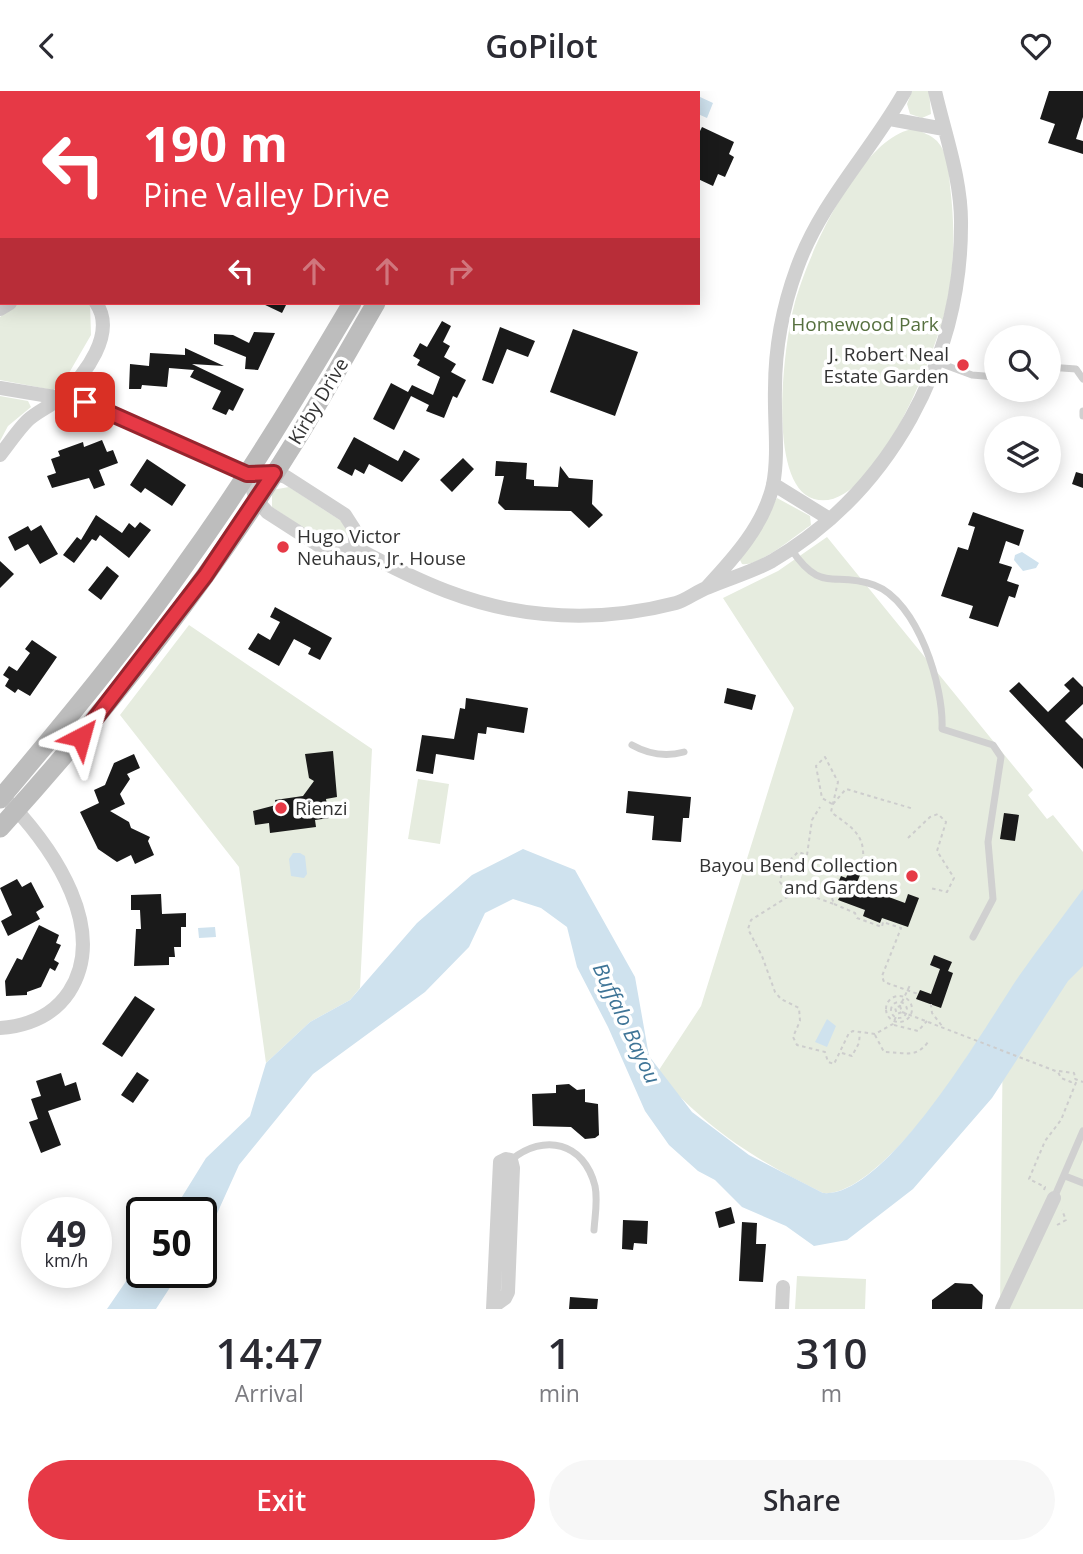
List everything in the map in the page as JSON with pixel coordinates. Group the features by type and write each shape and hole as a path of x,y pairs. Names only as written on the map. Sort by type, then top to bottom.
{"main road":[{"name":"Kirby Drive","path":"0,828 7,802 121,651 247,474 351,305"},
{"name":"Kirby Drive","path":"7,802 66,755 141,663 205,576 274,473 375,305"}],"street":[{"path":"706,588 736,555 754,528 773,484 778,348 796,268 813,229 840,183 890,119 905,91"},
{"path":"247,474 256,499 267,512 326,550 344,551 356,548 445,593 472,601 545,614 618,613 678,603 706,588 750,572 791,549 828,518 880,467 913,415 937,362 955,292 961,226 960,198 936,91"},
{"path":"890,119 944,129"},
{"path":"0,455 25,422 61,397 79,376 102,338 104,323 97,305"},
{"path":"0,388 85,402 247,474 274,473 345,515 354,529 356,548"},
{"path":"773,484 828,518"},
{"path":"0,1028 31,1023 62,1003 79,975 83,939 68,886 49,851 7,802"},
{"path":"498,1308 508,1292 504,1217 513,1168 511,1160"},
{"path":"1003,1309 1048,1196"},
{"path":"782,1309 783,1287"}],"lane":[{"path":"937,362 972,375 984,376"},
{"path":"1061,368 1076,369 1083,379"},
{"path":"791,549 813,575 830,580 873,585 895,600 933,664 942,704 942,729 993,745 1001,757 988,842 993,899 973,937"},
{"path":"632,745 643,751 672,756 684,753"},
{"path":"1048,1196 1065,1176 1083,1131"},
{"path":"511,1160 539,1145 563,1144 576,1151 589,1169 595,1186 594,1230"},
{"path":"1065,1176 1083,1183"}],"path":[{"path":"832,804 822,798 816,777 816,766 825,757 838,782 831,812 859,833 864,845 863,859"},
{"path":"832,804 846,789 914,809"},
{"path":"786,890 780,882 783,867 798,852 807,855 812,820 820,807"},
{"path":"908,838 930,817 938,814 946,822 937,851 954,878 953,885 947,893 930,888"},
{"path":"834,904 830,893 836,876 863,859 872,861"},
{"path":"902,1012 875,1034 853,1031 845,1038 841,1053 834,1064 828,1062 825,1052 797,1045 793,1037 800,1021 799,1008 781,999 775,992 762,956 748,929 751,920 797,891 834,904 869,923 881,927 883,922 901,928 882,976 884,982 918,994"},
{"path":"902,1012 901,1005 911,983"},
{"path":"885,1005 892,998 905,996"},
{"path":"885,1005 887,1016 904,1023 913,1005 905,996"},
{"path":"891,1007 896,1002 909,1014"},
{"path":"931,1004 932,1013 943,1023 942,1027"},
{"path":"885,1005 895,1009"},
{"path":"895,1009 901,1005"},
{"path":"891,1007 895,1019 918,1031 927,1021"},
{"path":"895,1009 895,1019"},
{"path":"902,1012 1058,1072 1074,1073 1076,1079 1061,1120 1045,1141 1029,1179 1045,1187 1048,1196"},
{"path":"841,1053 852,1056 859,1043 860,1031"},
{"path":"875,1034 884,1052 911,1055 921,1051 928,1042"},
{"path":"1058,1072 1061,1078 1071,1082 1076,1079"},
{"path":"1076,1079 1083,1082"}],"green space":[{"path":"912,91 929,91 931,114 922,118 910,114 907,104"},
{"name":"Homewood Park","path":"914,129 937,141 944,151 948,168 953,247 946,307 915,392 879,458 858,483 836,498 814,499 799,488 789,468 784,442 783,380 794,306 823,230 856,175 875,152 894,136"},
{"path":"14,305 90,305 91,335 62,385 53,390 0,380 0,317"},
{"path":"0,396 28,401 31,407 8,426 0,441"},
{"path":"289,487 343,522 348,530 345,545 329,545 272,507 272,490"},
{"path":"777,498 810,516 811,525 767,556 749,564 742,564 740,560"},
{"name":"Bayou Bend Collection and Gardens","path":"827,537 1033,790 1028,795 1047,819 1053,815 1083,852 1083,1309 1000,1309 1003,1023 979,1040 951,1084 893,1152 857,1182 840,1191 823,1193 754,1155 696,1111 657,1073 701,1006 794,708 723,598 778,571"},
{"name":"Rienzi","path":"189,625 372,749 360,988 350,1000 310,1022 266,1063 239,867 120,715"},
{"path":"418,779 449,784 440,844 408,839"},
{"path":"797,1276 866,1279 865,1309 795,1309"}],"water":[{"path":"700,97 713,103 707,118 700,115"},
{"path":"1022,552 1039,563 1036,568 1023,571 1014,560 1015,555"},
{"name":"Buffalo Bayou","path":"523,849 575,870 635,977 649,1056 692,1112 749,1155 823,1193 848,1187 876,1168 904,1140 933,1105 1019,976 1083,889 1083,966 1068,981 992,1098 913,1189 847,1240 814,1246 786,1226 742,1207 715,1180 698,1171 669,1145 645,1111 608,1027 577,967 567,927 541,908 513,899 485,913 469,947 425,992 313,1074 239,1165 217,1214 217,1197 182,1197 206,1158 250,1116 266,1063 310,1022 350,1000 417,923 472,875"},
{"path":"293,853 305,856 307,874 304,878 291,876 289,859"},
{"path":"215,927 216,937 199,938 198,928"},
{"path":"827,1019 836,1026 827,1047 815,1042"},
{"path":"126,1281 126,1288 170,1288 156,1309 107,1309"}],"building":[{"path":"1049,91 1083,91 1083,117 1076,139 1083,141 1083,154 1048,143 1055,124 1040,119"},
{"path":"702,127 734,142 729,154 734,157 725,177 718,174 713,186 700,180"},
{"path":"265,305 286,305 282,313"},
{"path":"442,321 451,326 443,342 450,346 444,357 456,364 451,372 466,380 457,398 453,396 444,418 426,411 429,405 411,396 394,430 373,419 391,383 408,392 412,385 433,395 440,377 417,365 420,360 413,356 420,343 427,347"},
{"path":"500,327 535,341 528,357 507,349 493,384 482,380"},
{"path":"573,329 638,352 615,416 550,392"},
{"path":"254,332 275,333 258,370 245,369 246,357 214,344 214,334 233,335 249,343"},
{"path":"185,348 224,366 192,364 244,389 233,411 229,409 226,415 212,409 221,391 190,377 194,370 169,368 167,387 142,385 141,389 129,389 130,364 149,366 150,353 185,355"},
{"path":"354,437 398,461 404,450 420,459 402,482 369,464 364,474 355,469 352,476 337,468"},
{"path":"102,440 107,452 113,450 118,463 99,470 105,485 94,489 89,478 52,488 47,476 56,473 51,459 60,456 58,451 83,442 84,447"},
{"path":"463,458 474,469 452,492 440,480"},
{"path":"147,459 186,485 172,506 145,488 141,493 130,485"},
{"path":"496,461 527,463 526,479 534,480 534,486 558,487 560,466 569,478 593,480 592,504 603,515 589,528 571,511 505,510 498,503 504,476 495,476"},
{"path":"1076,472 1083,474 1083,488 1072,484"},
{"path":"973,512 1024,530 1019,546 1006,541 999,563 1012,567 1007,581 1019,585 1015,598 1009,596 998,627 969,618 973,606 941,596 958,547 968,550 975,527 968,525"},
{"path":"96,515 122,533 129,523 135,528 140,522 151,530 129,558 100,535 96,541 92,539 74,563 63,555 77,537 81,540"},
{"path":"41,525 58,554 40,564 28,544 15,551 8,537 28,526 31,531"},
{"path":"0,561 14,574 0,588"},
{"path":"107,566 119,576 101,600 88,590"},
{"path":"275,607 332,638 320,660 308,654 311,648 294,639 279,666 248,649 258,633 270,640 280,622 270,617"},
{"path":"32,640 57,657 30,696 18,689 15,693 5,686 9,679 3,675 9,666 17,671 30,653 25,649"},
{"path":"1073,677 1083,687 1083,704 1065,721 1083,739 1083,769 1009,691 1019,682 1048,712 1070,691 1064,685"},
{"path":"727,688 756,695 752,710 724,703"},
{"path":"466,698 528,708 524,733 487,727 486,734 478,733 474,760 436,754 433,774 416,771 422,735 454,739 460,708 465,709"},
{"name":"Rienzi","path":"333,751 337,797 326,799 329,818 315,820 316,827 270,833 269,823 255,825 253,811 276,805 275,800 303,796 314,781 309,778 305,754"},
{"path":"134,754 140,768 127,774 130,779 120,794 125,804 110,811 129,822 131,828 150,837 148,841 154,855 135,864 131,855 117,862 98,849 80,812 99,803 94,790 105,785 114,763"},
{"path":"628,791 691,797 689,818 683,818 681,842 652,840 654,816 626,813"},
{"path":"1004,813 1019,815 1015,841 1000,839"},
{"path":"849,871 860,875 856,885 905,903 908,894 919,898 908,927 882,918 880,923 863,916 865,910 838,900 841,894 834,892 841,876 846,878"},
{"path":"17,879 22,887 31,882 44,907 36,912 40,919 8,936 1,921 12,915 0,888"},
{"path":"161,894 162,914 186,913 186,927 181,927 181,947 174,947 175,957 169,957 169,965 134,966 136,929 141,929 140,910 131,910 131,895"},
{"path":"39,925 59,935 56,943 61,945 54,960 59,963 55,971 50,968 41,987 27,992 27,995 6,996 5,981 17,958 22,960"},
{"path":"934,955 952,962 948,971 953,973 941,1008 916,999 920,990 931,994 940,969 930,965"},
{"path":"135,996 155,1009 122,1057 102,1044"},
{"path":"137,1072 149,1080 133,1103 121,1095"},
{"path":"61,1073 65,1086 76,1082 81,1100 48,1111 61,1145 41,1153 29,1122 38,1119 31,1099 41,1096 36,1081"},
{"path":"569,1084 577,1090 585,1089 585,1102 598,1104 599,1135 595,1138 585,1139 571,1127 533,1126 532,1094 556,1093 556,1085"},
{"path":"731,1207 735,1223 719,1228 715,1212"},
{"path":"623,1220 648,1221 647,1244 634,1243 633,1250 622,1249"},
{"path":"742,1222 757,1223 756,1244 766,1244 763,1282 739,1281"},
{"path":"955,1283 972,1284 983,1295 982,1309 932,1309 932,1300"},
{"path":"570,1297 598,1299 597,1309 569,1309"}],"place":[{"name":"J. Robert Neal Estate Garden","path":"963,365"},
{"name":"Hugo Victor Neuhaus, Jr. House","path":"283,547"},
{"name":"Rienzi","path":"281,808"},
{"name":"Bayou Bend Collection and Gardens","path":"912,876"}],"route":[{"path":"81,737 141,663 205,576 274,473 247,474 85,402"}]}
